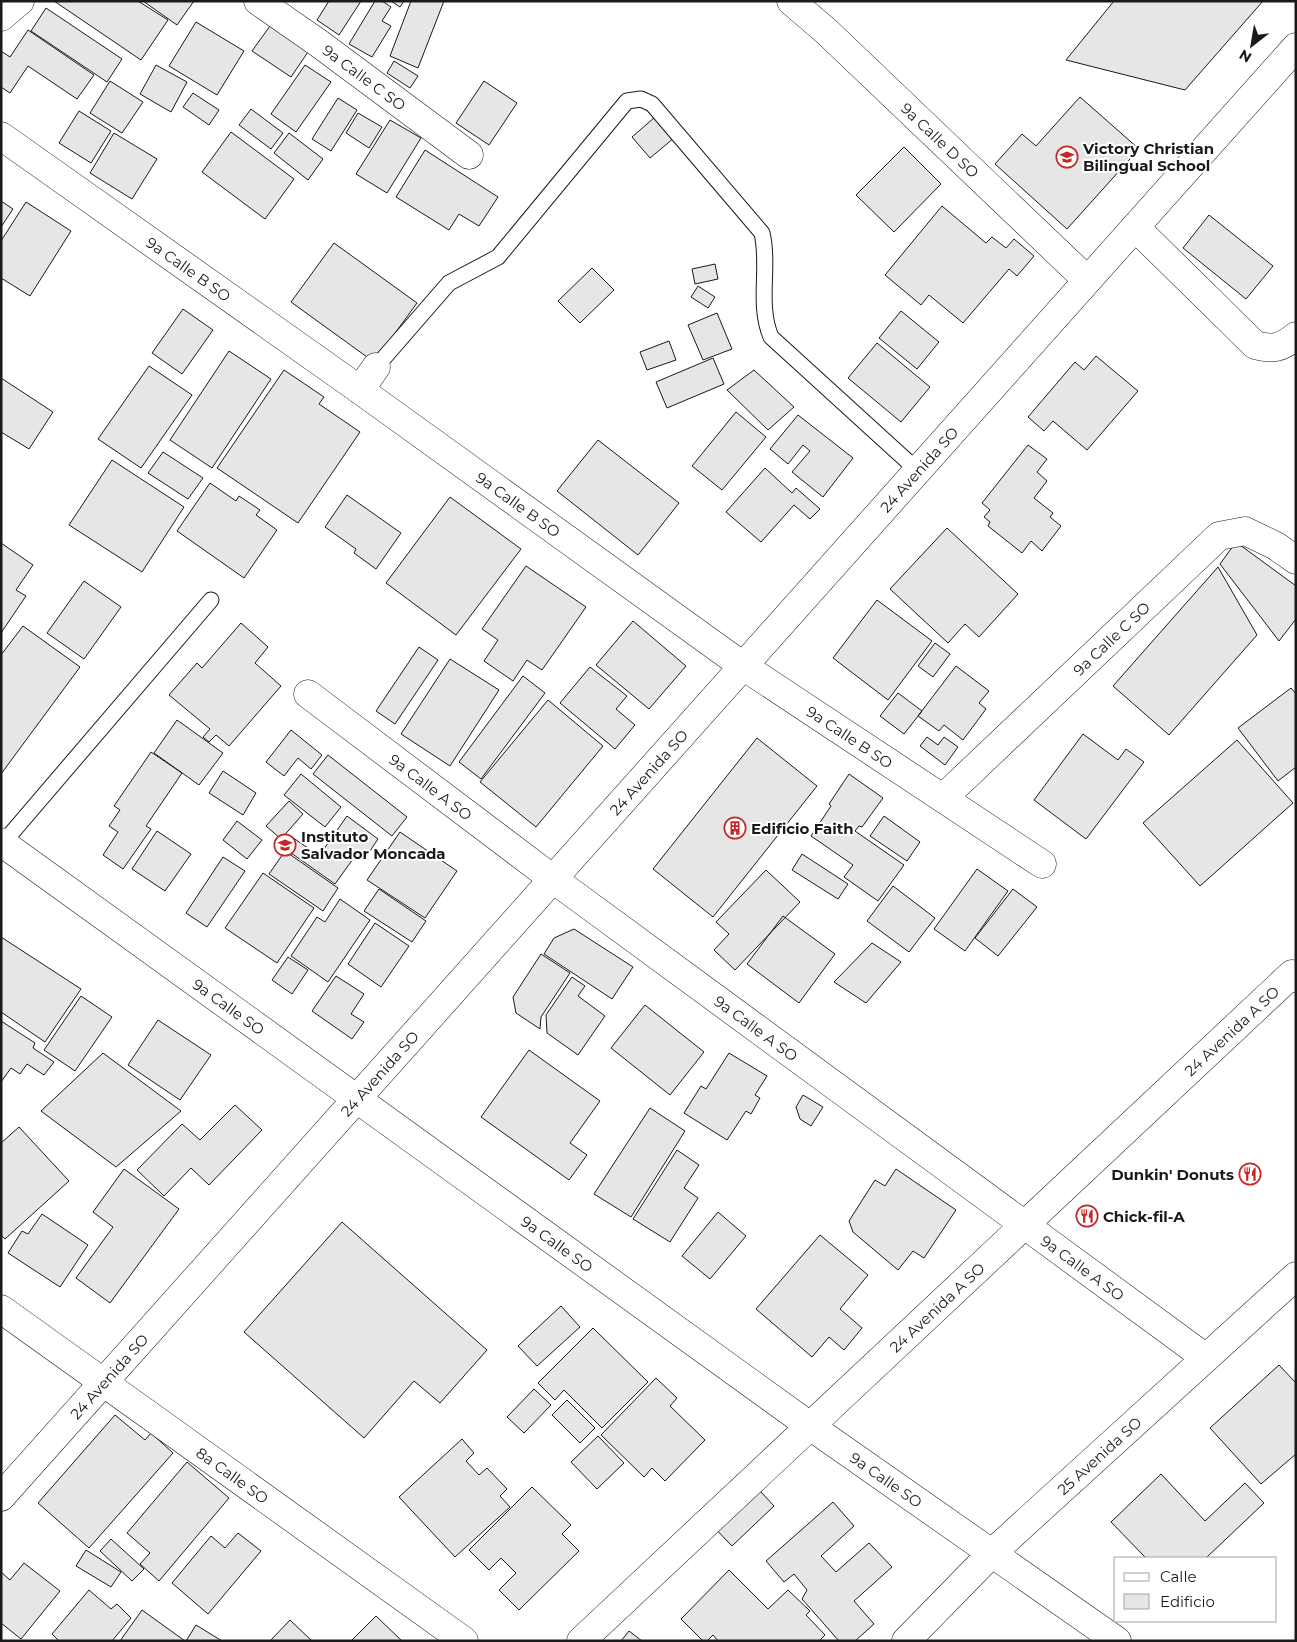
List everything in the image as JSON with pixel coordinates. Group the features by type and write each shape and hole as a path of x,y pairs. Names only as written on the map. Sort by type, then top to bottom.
{"street":[{"path":"1,17 20,1"},
{"name":"9a Calle C SO","path":"258,1 317,42 469,155"},
{"name":"9a Calle D SO","path":"791,1 826,31 1087,280"},
{"name":"24 Avenida SO","path":"1,1497 1296,47"},
{"name":"9a Calle B SO","path":"1,136 360,390 743,666 1042,864"},
{"path":"1135,227 1255,345 1267,349 1281,348 1296,336"},
{"path":"360,390 376,367"},
{"name":"9a Calle C SO","path":"943,798 1219,536 1245,531 1276,546 1296,560"},
{"name":"9a Calle A SO","path":"308,694 553,879 1206,1358"},
{"name":"9a Calle SO","path":"2,844 810,1426 993,1552 1117,1641"},
{"name":"24 Avenida A SO","path":"581,1641 1025,1224 1294,976"},
{"name":"25 Avenida SO","path":"906,1641 993,1552 1296,1276"},
{"name":"8a Calle SO","path":"1,1308 464,1641"}],"lane":[{"path":"376,367 450,283 498,257 627,101 641,99 652,104 762,233 766,251 764,321 771,337 917,470"},
{"path":"2,844 211,600"}],"building":[{"path":"54,1 138,1 168,20 141,60"},
{"path":"143,1 194,1 177,25"},
{"path":"329,1 361,1 339,35 317,20"},
{"path":"375,1 382,1 391,7 382,21 391,26 372,57 349,44"},
{"path":"391,1 404,1 400,7"},
{"path":"411,1 444,1 418,68 390,56"},
{"path":"1114,1 1263,1 1185,90 1066,60"},
{"path":"46,8 122,59 107,82 31,31"},
{"path":"196,22 244,51 217,95 169,66"},
{"path":"270,26 308,52 291,77 252,51"},
{"path":"28,30 94,75 77,99 28,66 10,93 1,87 1,51 10,57"},
{"path":"394,61 418,76 410,88 387,73"},
{"path":"156,65 187,82 171,112 140,94"},
{"path":"305,65 331,82 296,132 271,114"},
{"path":"110,81 143,102 122,133 90,113"},
{"path":"484,81 517,103 489,145 456,123"},
{"path":"193,93 219,110 209,125 183,107"},
{"name":"Victory Christian Bilingual School","path":"1080,97 1139,149 1067,229 995,164 1022,134 1036,146"},
{"path":"338,98 357,110 331,151 312,139"},
{"path":"251,109 283,133 271,149 239,125"},
{"path":"79,111 111,131 91,163 59,143"},
{"path":"358,113 382,127 369,148 346,133"},
{"path":"655,117 674,138 650,158 632,137"},
{"path":"390,120 421,138 387,193 356,174"},
{"path":"231,132 294,179 265,219 202,172"},
{"path":"114,133 157,159 132,199 90,173"},
{"path":"289,133 323,159 308,180 274,153"},
{"path":"904,147 941,184 894,232 856,195"},
{"path":"425,150 498,197 479,226 459,214 449,230 396,197"},
{"path":"1,201 13,209 1,227"},
{"path":"26,202 71,231 30,296 1,278 1,241"},
{"path":"942,206 986,243 992,237 1006,248 1014,239 1034,256 1017,276 1009,269 963,323 929,295 921,305 885,275"},
{"path":"1209,215 1273,266 1246,299 1183,248"},
{"path":"334,243 417,303 374,362 291,302"},
{"path":"715,264 718,279 695,284 692,269"},
{"path":"592,268 614,290 580,323 558,301"},
{"path":"698,286 715,297 708,308 691,297"},
{"path":"183,309 213,330 182,374 152,353"},
{"path":"901,311 939,342 917,369 879,338"},
{"path":"717,313 732,349 703,360 688,325"},
{"path":"669,341 676,360 647,370 640,352"},
{"path":"877,343 930,387 901,422 848,378"},
{"path":"229,351 271,379 212,468 170,440"},
{"path":"1096,356 1138,391 1087,450 1053,421 1044,431 1028,417 1075,362 1084,370"},
{"path":"713,358 724,384 667,408 656,382"},
{"path":"149,366 192,395 141,468 98,439"},
{"path":"284,370 324,397 319,404 360,432 298,523 217,468"},
{"path":"754,370 794,407 768,430 727,390"},
{"path":"1,378 53,412 29,449 1,432"},
{"path":"736,412 766,437 722,490 692,466"},
{"path":"798,415 853,458 823,497 792,472 810,451 803,445 788,464 770,449"},
{"path":"598,440 679,503 638,555 557,491"},
{"path":"1028,445 1047,459 1037,472 1047,481 1034,498 1053,513 1050,517 1061,526 1042,551 1031,541 1022,553 988,526 990,522 984,517 990,510 982,503"},
{"path":"163,452 203,478 188,499 148,473"},
{"path":"112,460 184,507 142,572 69,525"},
{"path":"765,468 792,493 796,488 820,509 810,519 794,505 761,542 726,512"},
{"path":"210,483 236,501 239,496 260,510 256,515 277,530 244,578 177,531"},
{"path":"347,495 401,533 376,569 354,553 356,549 325,527"},
{"path":"450,497 521,549 456,635 386,583"},
{"path":"947,528 1018,594 979,637 965,624 948,643 890,589"},
{"path":"1236,542 1296,586 1296,619 1279,641 1220,564"},
{"path":"1,543 33,565 16,590 26,596 1,633"},
{"path":"526,566 586,607 542,670 527,660 513,681 484,661 498,640 482,629"},
{"path":"1218,567 1257,635 1169,735 1113,686"},
{"path":"84,581 121,607 84,659 47,633"},
{"path":"877,600 932,641 888,700 833,658"},
{"path":"633,621 686,666 649,709 596,665"},
{"path":"241,623 268,647 255,663 281,686 229,746 216,735 209,742 203,737 210,729 169,695 197,663 202,668"},
{"path":"23,626 80,667 1,774 1,655"},
{"path":"935,643 950,654 933,677 918,666"},
{"path":"419,647 438,660 395,724 376,711"},
{"path":"450,659 499,690 450,766 401,734"},
{"path":"956,666 989,691 979,703 986,709 963,740 944,725 939,731 918,716"},
{"path":"590,667 627,696 616,709 635,725 615,749 560,703"},
{"path":"523,676 545,693 481,779 459,762"},
{"path":"1291,688 1296,694 1296,767 1278,781 1238,728"},
{"path":"898,693 922,711 904,734 880,716"},
{"path":"548,700 603,746 536,827 480,782"},
{"path":"177,720 223,753 199,785 154,753"},
{"path":"291,730 322,755 311,769 298,758 284,776 266,762"},
{"path":"1083,734 1118,760 1126,749 1144,762 1086,839 1034,800"},
{"path":"927,737 938,745 944,737 958,747 945,765 920,746"},
{"name":"Edificio Faith","path":"757,738 817,786 713,917 653,869"},
{"path":"1237,740 1293,803 1200,886 1143,823"},
{"path":"151,752 182,773 146,826 151,829 123,869 103,855 118,832 109,826 120,810 114,806"},
{"path":"328,755 407,817 392,836 313,774"},
{"path":"223,771 256,793 243,815 209,793"},
{"path":"301,774 341,807 325,827 284,795"},
{"path":"849,774 883,798 862,827 859,826 855,831 904,865 878,901 844,877 853,865 811,836"},
{"path":"289,801 303,814 281,839 266,826"},
{"path":"347,816 378,839 366,857 358,852 335,884 284,848 292,837 319,856"},
{"path":"884,816 920,842 907,861 870,836"},
{"path":"237,821 262,840 247,859 223,840"},
{"path":"157,831 191,854 165,891 132,869"},
{"path":"400,832 457,871 425,918 367,880"},
{"path":"285,851 338,888 323,911 269,874"},
{"path":"802,854 848,884 838,899 792,870"},
{"path":"223,857 245,871 207,927 186,913"},
{"path":"977,869 1008,891 965,951 934,929"},
{"path":"766,870 800,902 735,970 714,950 729,934 716,922"},
{"path":"263,873 314,908 277,963 225,928"},
{"path":"893,886 935,918 909,952 867,921"},
{"path":"379,889 426,921 412,942 364,911"},
{"path":"1013,889 1037,907 998,956 975,938"},
{"path":"340,899 370,920 328,982 291,956 317,917 325,922"},
{"path":"783,916 835,954 799,1003 747,964"},
{"path":"375,923 409,946 381,987 348,964"},
{"path":"574,929 633,967 612,999 544,954 554,938"},
{"path":"1,937 81,989 45,1042 1,1012"},
{"path":"872,943 901,962 866,1003 834,982"},
{"path":"541,954 570,973 541,1017 540,1029 516,1013 513,997"},
{"path":"288,957 308,970 292,994 272,980"},
{"path":"336,976 364,994 351,1014 364,1022 352,1039 312,1011"},
{"path":"572,977 585,986 578,996 605,1016 578,1055 547,1033 546,1015"},
{"path":"81,996 112,1017 75,1071 44,1050"},
{"path":"645,1005 704,1052 670,1095 611,1048"},
{"path":"158,1020 211,1055 180,1100 128,1065"},
{"path":"1,1021 35,1043 33,1048 54,1062 44,1075 27,1064 20,1074 11,1068 1,1082"},
{"path":"529,1050 600,1101 570,1143 587,1155 569,1180 481,1117"},
{"path":"103,1053 181,1111 116,1167 41,1111"},
{"path":"729,1053 767,1076 755,1095 760,1098 751,1114 746,1111 727,1140 684,1113 701,1086 706,1089"},
{"path":"803,1095 823,1107 811,1126 800,1119 796,1107"},
{"path":"235,1105 262,1130 209,1185 191,1168 164,1196 137,1170 182,1124 200,1140"},
{"path":"650,1108 685,1131 631,1217 594,1194"},
{"path":"19,1127 69,1181 5,1239 1,1235 1,1143"},
{"path":"677,1150 699,1165 684,1188 698,1198 670,1242 633,1219"},
{"path":"124,1169 179,1209 110,1303 76,1278 113,1227 93,1212"},
{"path":"896,1169 956,1210 924,1258 913,1251 898,1270 853,1232 849,1221 875,1180 885,1186"},
{"path":"718,1212 746,1236 710,1279 682,1256"},
{"path":"42,1214 88,1245 60,1287 8,1253 22,1231 28,1234"},
{"path":"342,1222 487,1350 440,1403 414,1381 364,1438 244,1332"},
{"path":"820,1235 868,1275 840,1309 862,1328 844,1350 829,1337 812,1357 756,1309"},
{"path":"561,1306 580,1327 537,1366 518,1346"},
{"path":"593,1328 648,1382 602,1428 564,1390 555,1400 538,1383"},
{"path":"1279,1365 1296,1383 1296,1454 1261,1484 1210,1428"},
{"path":"656,1378 677,1398 670,1406 705,1440 665,1481 652,1468 644,1477 601,1435"},
{"path":"534,1389 551,1405 524,1433 507,1417"},
{"path":"567,1400 595,1428 580,1443 552,1415"},
{"path":"115,1415 145,1440 151,1433 173,1453 89,1548 38,1503"},
{"path":"598,1436 624,1463 597,1489 571,1462"},
{"path":"462,1439 474,1453 466,1461 479,1475 487,1468 507,1489 500,1496 510,1507 455,1557 399,1497"},
{"path":"187,1462 229,1498 159,1581 140,1564 150,1553 127,1533"},
{"path":"1161,1474 1205,1521 1245,1483 1264,1503 1207,1557 1145,1557 1111,1522"},
{"path":"750,1480 774,1506 732,1546 707,1520"},
{"path":"532,1487 571,1525 562,1534 579,1551 519,1610 499,1590 516,1573 501,1558 489,1570 469,1550"},
{"path":"833,1502 854,1526 821,1556 836,1572 869,1543 892,1567 854,1601 874,1624 855,1641 839,1641 802,1599 807,1590 794,1574 784,1582 766,1561"},
{"path":"238,1533 261,1551 208,1614 172,1583 211,1536 225,1548"},
{"path":"111,1539 144,1569 132,1581 100,1551"},
{"path":"86,1550 121,1572 111,1587 76,1566"},
{"path":"24,1563 60,1591 21,1639 1,1623 1,1572 10,1580"},
{"path":"729,1570 768,1609 788,1590 810,1611 806,1615 825,1635 819,1641 718,1641 713,1635 707,1641 703,1641 681,1619"},
{"path":"89,1590 111,1609 117,1604 131,1618 112,1641 59,1641 52,1634"},
{"path":"142,1610 185,1641 120,1641"},
{"path":"376,1616 402,1641 351,1641"},
{"path":"290,1620 312,1641 270,1641"},
{"path":"196,1625 222,1641 186,1641"},
{"path":"629,1631 642,1641 621,1641"}],"place":[{"name":"Victory Christian Bilingual School","path":"1067,157"},
{"name":"Edificio Faith","path":"735,828"},
{"name":"Instituto Salvador Moncada","path":"285,845"},
{"name":"Dunkin' Donuts","path":"1250,1174"},
{"name":"Chick-fil-A","path":"1087,1216"}]}
